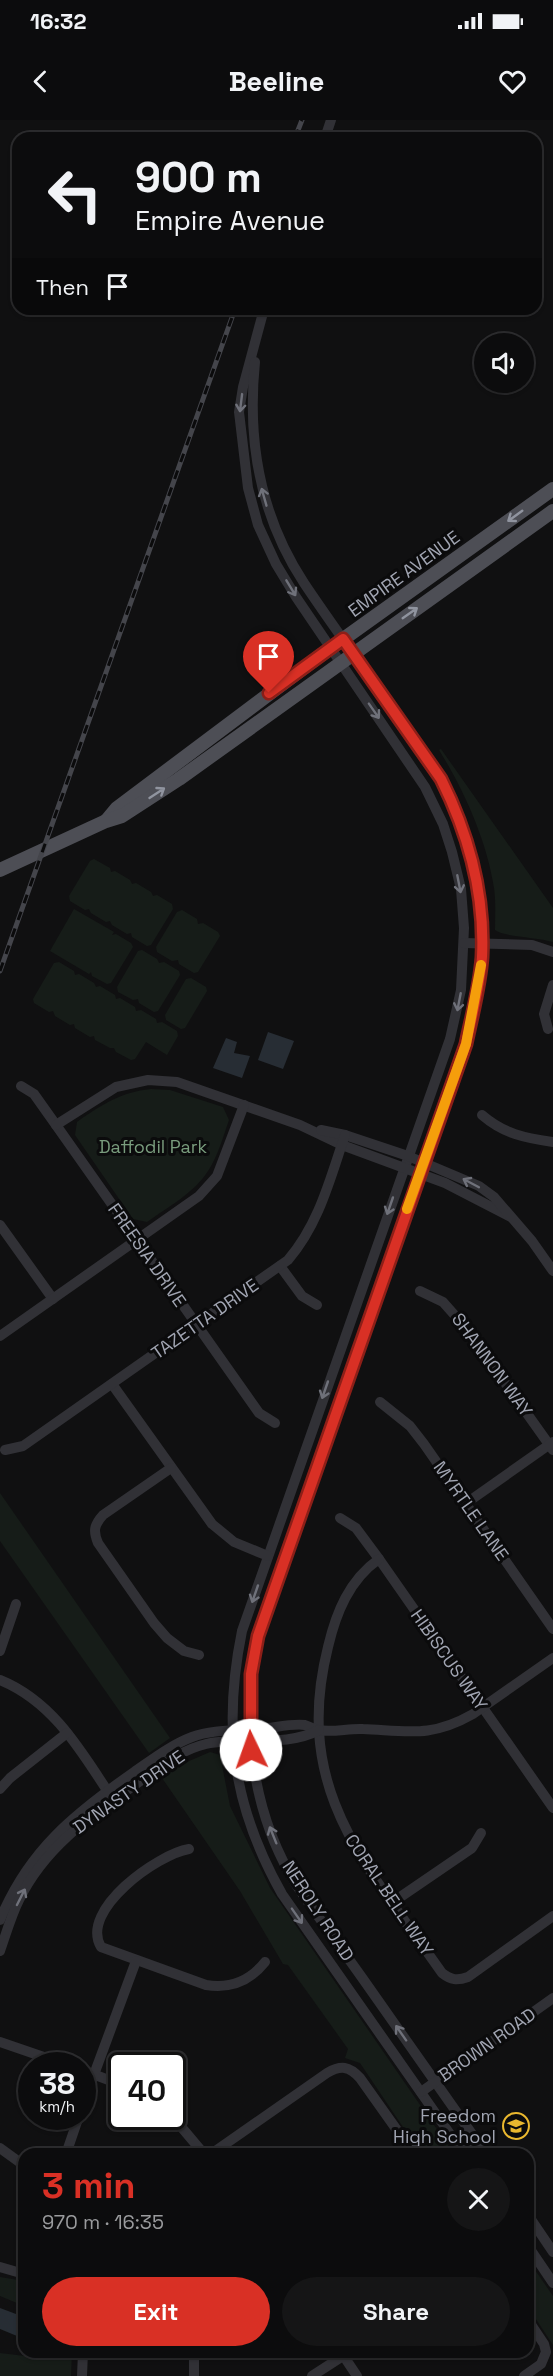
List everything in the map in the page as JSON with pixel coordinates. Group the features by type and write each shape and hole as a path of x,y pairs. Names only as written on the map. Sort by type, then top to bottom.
{"main road":[{"name":"EMPIRE AVENUE","path":"106,821 117,808 174,764 553,489"},
{"name":"EMPIRE AVENUE","path":"0,870 106,821 123,816 179,779 553,511"},
{"path":"174,764 179,779"}],"street":[{"name":"NEROLY ROAD","path":"262,315 243,387 239,412 248,488 258,525 281,572 337,644 353,654 441,779 471,856 478,886 482,944 477,993 466,1044 258,1636 251,1674 250,1735 262,1805 271,1833 286,1866 297,1885 482,2148"},
{"name":"NEROLY ROAD","path":"258,326 252,393 257,469 277,534 287,557 337,644 341,662 426,787 443,824 461,889 465,944 461,990 453,1029 242,1631 234,1671 232,1737 244,1807 255,1840 282,1894 460,2148"},
{"path":"258,525 265,526 277,534"},
{"path":"465,944 532,945 553,952"},
{"path":"548,1029 544,1014 553,985"},
{"path":"56,1125 116,1087 148,1080 177,1082 344,1140 408,1156 479,1186 494,1197 532,1241 553,1271"},
{"name":"FREESIA DRIVE","path":"21,1086 34,1094 259,1413 275,1423"},
{"path":"0,1336 200,1196 217,1176 225,1160 244,1105"},
{"path":"482,1115 497,1127 526,1138 553,1142"},
{"path":"344,1140 404,1168 462,1190 509,1216"},
{"name":"TAZETTA DRIVE","path":"5,1450 22,1446 280,1266 293,1253 316,1218 344,1140"},
{"path":"0,1225 53,1299"},
{"path":"280,1266 302,1296 317,1305"},
{"name":"SHANNON WAY","path":"420,1291 443,1302 466,1328 552,1446"},
{"path":"112,1384 212,1524 234,1542 268,1556"},
{"name":"MYRTLE LANE","path":"380,1402 410,1426 553,1629"},
{"path":"465,1504 552,1446"},
{"path":"171,1468 103,1515 97,1522 94,1532 98,1543 154,1623 184,1651 199,1655"},
{"name":"HIBISCUS WAY","path":"340,1518 356,1528 379,1559 553,1808"},
{"name":"CORAL BELL WAY","path":"379,1559 368,1567 349,1589 331,1632 318,1690 323,1769 341,1821 360,1856 442,1973 450,1979 459,1980 468,1977 553,1916"},
{"path":"0,1651 16,1604"},
{"name":"DYNASTY DRIVE","path":"0,1920 10,1895 26,1870 50,1840 74,1816 176,1756 196,1747 232,1737 304,1725 319,1730 358,1729 396,1733 430,1731 461,1721 553,1658"},
{"path":"0,1680 12,1684 47,1709 67,1733 110,1795"},
{"path":"0,1789 67,1733"},
{"name":"DYNASTY DRIVE","path":"0,1951 3,1933 19,1899 34,1875 56,1846 110,1795"},
{"path":"393,1902 472,1848 481,1833"},
{"path":"189,1850 172,1853 122,1888 112,1899 97,1926 97,1940 100,1947 216,1987 228,1986 245,1980 259,1970 265,1962"},
{"path":"96,2069 136,1961"},
{"name":"BROWN ROAD","path":"421,2092 553,1998"},
{"path":"0,2042 29,2052"},
{"path":"220,2148 335,2068 347,2067 352,2070 381,2108 404,2140 406,2148"},
{"path":"68,2148 74,2130"},
{"path":"184,2130 199,2148"},
{"path":"453,2138 466,2144 469,2148"},
{"path":"0,2148 18,2161"},
{"path":"534,2224 553,2252"},
{"path":"534,2256 553,2283"},
{"path":"0,2267 18,2272"},
{"path":"524,2376 541,2364 546,2352 544,2344 534,2329"},
{"path":"82,2376 83,2358"},
{"path":"194,2358 194,2376"},
{"path":"312,2376 337,2358"},
{"path":"347,2358 357,2376"}],"green space":[{"path":"441,749 553,908 553,942 495,930 495,893 486,852 473,816 439,750"},
{"path":"94,859 110,868 111,872 115,871 130,880 132,884 136,883 151,892 153,896 157,895 172,904 173,909 151,945 147,946 132,937 131,933 127,934 112,925 110,921 106,922 91,913 89,909 85,910 70,901 69,896 90,861"},
{"path":"74,909 114,932 112,935 116,934 131,943 133,947 111,983 107,984 92,976 91,972 89,974 50,951"},
{"path":"182,910 197,919 198,924 203,923 218,932 220,936 198,972 194,973 179,964 178,960 172,961 157,952 156,947 177,912"},
{"path":"142,950 157,959 159,963 164,962 179,971 180,975 158,1011 154,1012 139,1003 138,999 133,1000 118,992 117,987 138,951"},
{"path":"59,962 74,971 75,975 79,974 94,983 96,987 100,986 115,995 116,999 120,998 135,1007 136,1011 141,1010 156,1019 157,1023 162,1022 177,1031 178,1036 167,1055 146,1042 135,1059 131,1060 116,1052 114,1048 95,1040 94,1036 90,1037 75,1028 74,1024 70,1025 55,1016 53,1011 49,1012 34,1003 33,999 54,963"},
{"path":"191,978 206,987 207,991 185,1028 181,1029 166,1020 165,1015 186,979"},
{"name":"Daffodil Park","path":"151,1089 170,1090 223,1107 229,1120 215,1159 202,1179 180,1199 147,1222 133,1219 75,1135 77,1122 103,1105 130,1093"},
{"path":"0,1493 170,1738 149,1753 0,1541"},
{"path":"210,1752 220,1755 230,1806 270,1888 450,2148 415,2148 360,2063 345,2058 348,2049 288,1965 283,1964 240,1891 162,1778 180,1765"},
{"path":"534,2269 553,2296 553,2345 534,2316"},
{"path":"0,2277 18,2280 18,2304 0,2296"},
{"path":"0,2353 18,2355 18,2358 72,2358 71,2376 0,2376"}],"shaded area":[{"path":"268,1032 294,1041 283,1069 258,1060"},
{"path":"226,1038 237,1042 234,1053 250,1056 242,1078 213,1068"},
{"path":"0,2308 18,2315 17,2336 0,2329"}],"railway":[{"path":"297,132 302,120"},
{"path":"0,971 233,315"}],"slow traffic":[{"path":"407,1209 466,1044 481,965"}],"place":[{"name":"Freedom High School","path":"516,2126"}],"route":[{"path":"251,1750 249,1712 251,1674 258,1636 466,1044 477,993 482,955 478,886 459,818 441,779 343,639 269,693"}]}
